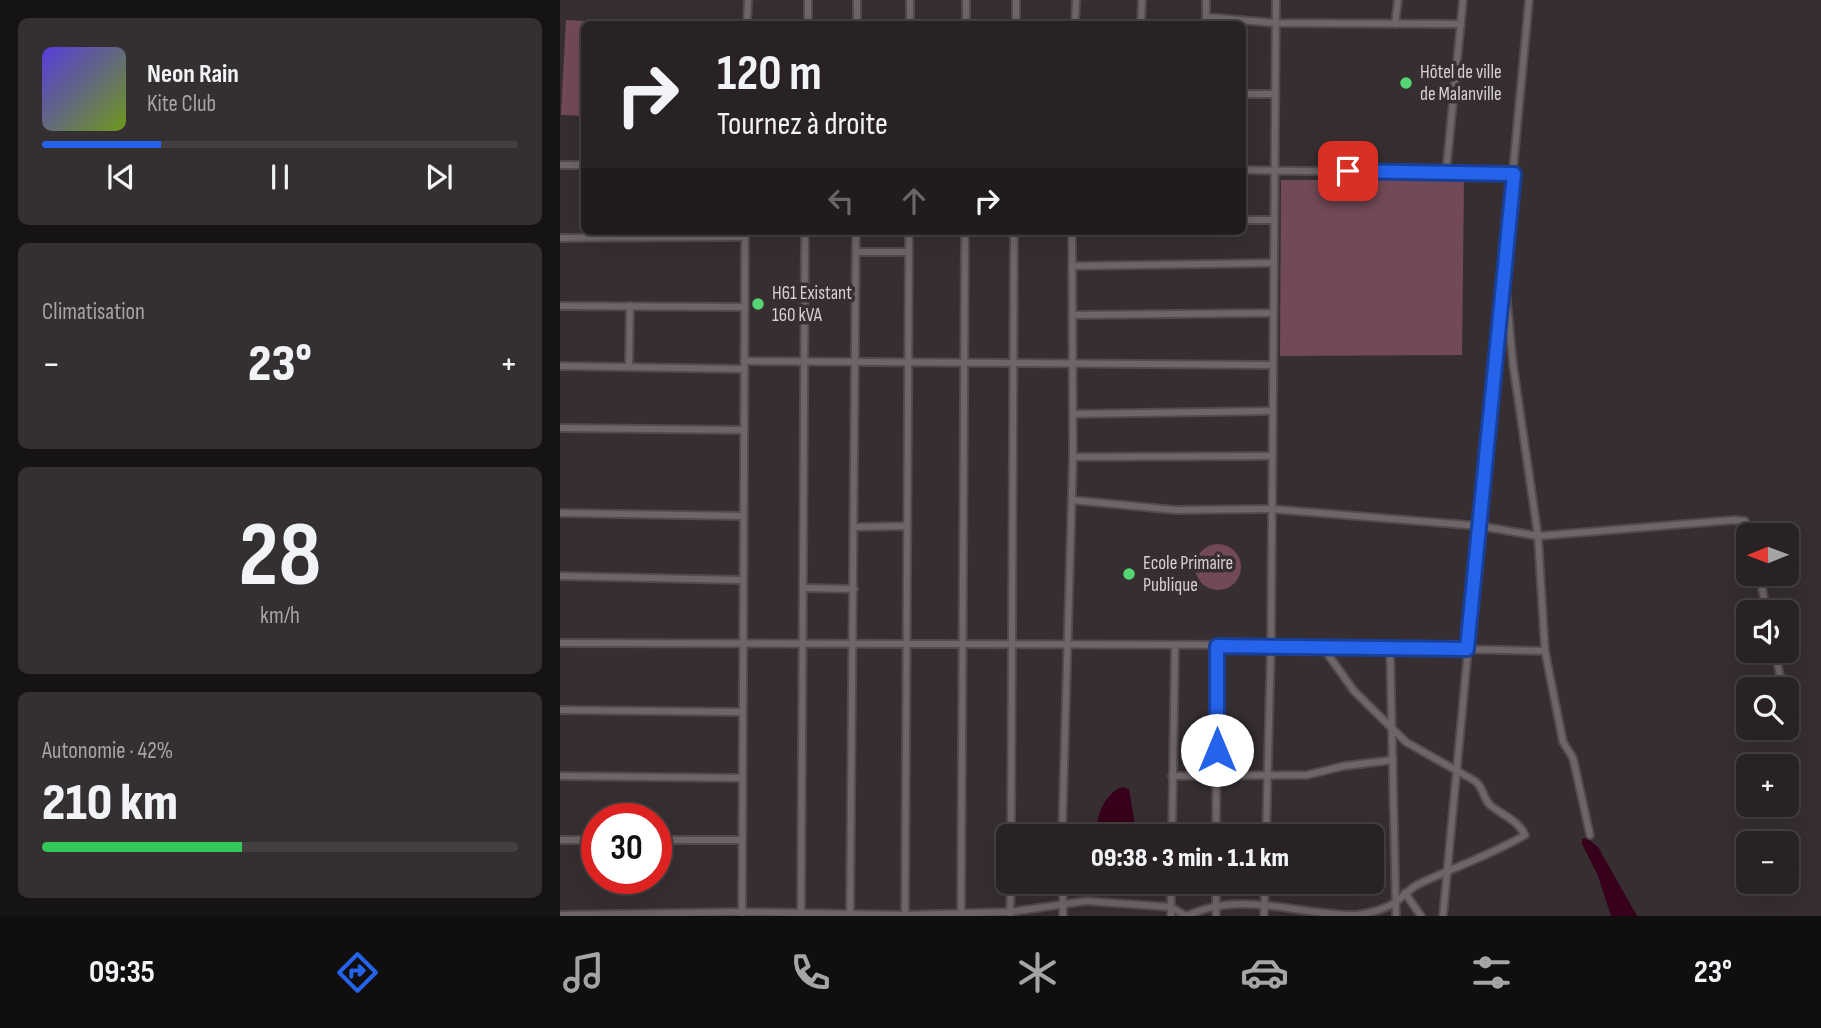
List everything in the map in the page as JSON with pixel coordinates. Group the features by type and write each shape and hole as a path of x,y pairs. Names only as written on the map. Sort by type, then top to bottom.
{"street":[{"path":"747,21 748,0"},
{"path":"808,0 808,21"},
{"path":"857,0 857,21"},
{"path":"910,0 910,21"},
{"path":"966,21 967,0"},
{"path":"1016,0 1016,21"},
{"path":"1075,21 1076,0"},
{"path":"1141,21 1142,0"},
{"path":"1206,0 1206,21"},
{"path":"1266,824 1271,645 1276,0"},
{"path":"1395,24 1398,0"},
{"path":"1446,173 1463,0"},
{"path":"1443,916 1529,0"},
{"path":"1246,22 1461,24"},
{"path":"1246,94 1275,94"},
{"path":"560,165 581,165"},
{"path":"1246,170 1514,174"},
{"path":"1246,220 1274,220"},
{"path":"560,238 699,235"},
{"path":"742,914 741,644 745,235"},
{"path":"801,916 805,235"},
{"path":"850,916 856,235"},
{"path":"905,916 909,235"},
{"path":"961,914 965,235"},
{"path":"1011,824 1014,235"},
{"path":"1062,824 1074,414 1072,235"},
{"path":"856,252 909,252"},
{"path":"1072,265 1274,263"},
{"path":"1504,265 1514,364 1538,536 1545,651 1563,742 1573,758 1590,835"},
{"path":"560,306 745,307"},
{"path":"629,367 630,306"},
{"path":"1072,314 1273,313"},
{"path":"744,361 1272,365"},
{"path":"560,366 744,369"},
{"path":"1074,414 1272,411"},
{"path":"560,428 743,430"},
{"path":"1073,457 1272,457"},
{"path":"1072,500 1175,510 1271,509 1480,526 1538,536 1734,520 1746,523"},
{"path":"560,513 743,516"},
{"path":"855,527 907,526"},
{"path":"560,576 742,580"},
{"path":"804,587 854,589"},
{"path":"560,643 1069,647 1271,645 1545,651"},
{"path":"1216,824 1217,646"},
{"path":"560,915 1010,914 1086,901 1171,907 1186,916 1216,905 1264,906 1326,915 1370,912 1397,901 1405,892 1525,835 1521,827 1487,801 1480,785 1406,742 1354,691 1322,646"},
{"path":"1390,646 1396,916"},
{"path":"1172,824 1175,647"},
{"path":"560,710 741,712"},
{"path":"1172,776 1307,775 1344,766 1393,760"},
{"path":"560,776 741,778"},
{"path":"560,840 581,840"},
{"path":"672,840 741,840"},
{"path":"1405,892 1421,916"},
{"path":"1010,894 1010,914"},
{"path":"1063,894 1063,916"},
{"path":"1171,894 1171,916"},
{"path":"1216,894 1216,916"},
{"path":"1264,894 1264,916"}],"shaded area":[{"path":"566,20 585,21 581,21 581,116 561,115"},
{"path":"1281,180 1464,180 1462,355 1280,356"},
{"path":"1218,544 1234,551 1241,567 1234,583 1218,590 1202,583 1195,567 1202,551"},
{"path":"1123,787 1129,789 1135,824 1097,824 1102,807 1116,790"},
{"path":"1587,838 1598,847 1637,916 1611,916 1598,876 1582,844 1582,839"}],"place":[{"name":"Hôtel de ville de Malanville","path":"1406,83"},
{"name":"H61 Existant 160 kVA","path":"758,304"},
{"name":"Ecole Primaire Publique","path":"1129,574"}],"route":[{"path":"1217,750 1217,646 1467,649 1514,174 1348,171"}]}
